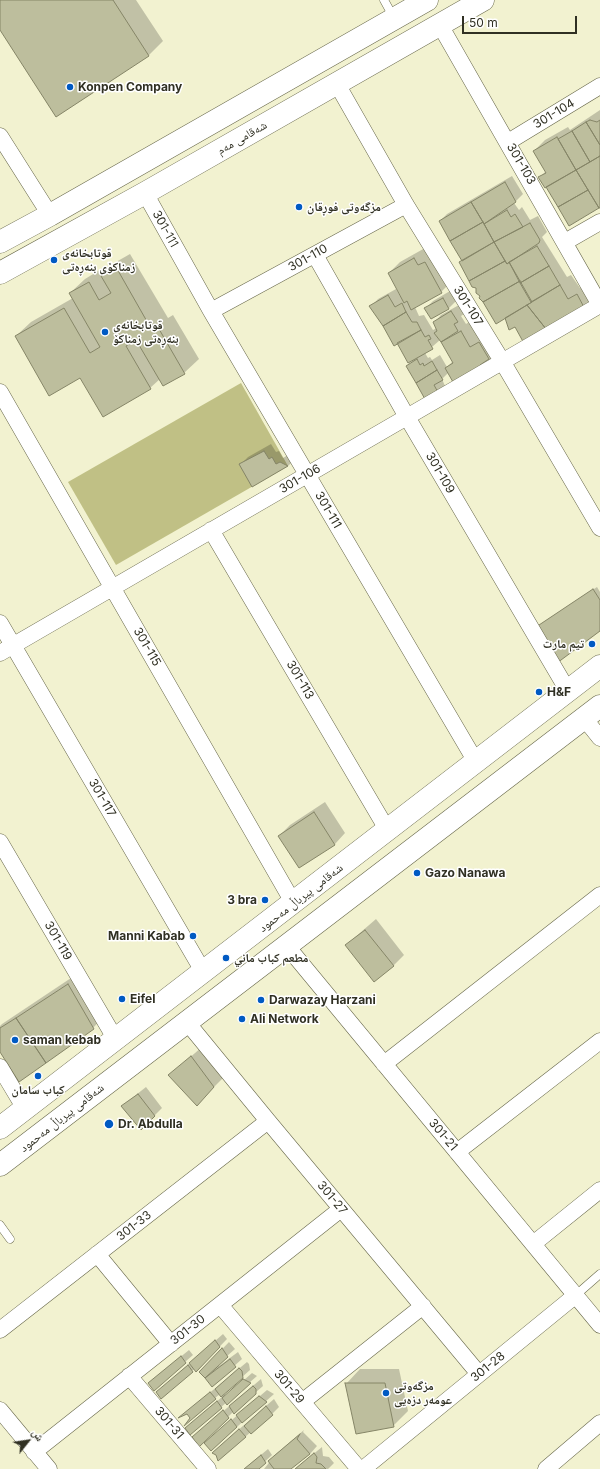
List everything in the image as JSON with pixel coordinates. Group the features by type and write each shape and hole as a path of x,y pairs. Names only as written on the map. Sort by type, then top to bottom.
{"main road":[{"path":"0,242 50,215 389,9 427,0"},
{"name":"شەقامی مەم","path":"0,273 146,193 483,0"},
{"name":"شەقامی پیرباڵ مەحمود","path":"0,1128 294,904 600,666"},
{"name":"شەقامی پیرباڵ مەحمود","path":"3,1156 186,1021 592,712"}],"street":[{"name":"301-103","path":"440,25 600,305"},
{"name":"301-107","path":"337,84 406,205 502,361 600,528"},
{"name":"301-104","path":"508,142 600,86"},
{"path":"0,136 50,215"},
{"name":"301-111","path":"146,193 211,311 476,762"},
{"name":"301-110","path":"211,311 406,205"},
{"path":"565,242 600,222"},
{"name":"301-109","path":"315,255 407,417 568,691"},
{"name":"301-106","path":"6,649 600,305"},
{"name":"301-115","path":"0,392 294,904"},
{"name":"301-113","path":"211,530 388,831"},
{"name":"301-117","path":"0,623 6,649 204,973"},
{"path":"592,712 600,738"},
{"name":"301-119","path":"0,842 116,1040"},
{"path":"384,1064 600,895"},
{"name":"301-21","path":"286,945 600,1325"},
{"name":"301-27","path":"186,1021 479,1374"},
{"path":"457,1152 600,1041"},
{"path":"0,1067 25,1110"},
{"name":"301-33","path":"0,1330 268,1121"},
{"path":"533,1244 600,1190"},
{"name":"301-30","path":"34,1452 341,1209"},
{"path":"97,1254 171,1344"},
{"name":"301-28","path":"363,1469 576,1295"},
{"name":"301-29","path":"220,1305 358,1469"},
{"path":"302,1402 423,1306"},
{"name":"301-31","path":"129,1376 208,1469"},
{"path":"0,1410 49,1469"},
{"path":"546,1469 600,1423"}],"lane":[{"path":"0,1225 10,1239"},
{"path":"576,1295 600,1274"}],"green space":[{"path":"241,383 288,466 116,565 68,482"}],"building":[{"name":"Konpen Company","path":"0,0 113,0 149,56 56,117 0,30"},
{"path":"590,120 597,122 600,120 600,145 586,122"},
{"path":"586,122 600,145 600,156 590,162 572,131"},
{"path":"572,131 590,162 576,170 558,139"},
{"path":"557,137 576,170 545,188 538,177 546,173 533,151"},
{"path":"600,156 600,208 599,208 576,170"},
{"path":"576,170 588,190 558,207 546,187"},
{"path":"505,182 516,202 484,224 471,202"},
{"path":"588,190 599,208 569,226 558,207"},
{"path":"471,202 483,222 450,241 439,221"},
{"path":"507,210 511,217 515,214 523,227 494,242 484,224"},
{"path":"483,222 494,242 462,261 450,241"},
{"path":"530,223 540,240 539,243 507,264 494,242"},
{"path":"494,242 505,261 469,281 459,262"},
{"path":"537,246 549,266 520,283 509,262"},
{"path":"414,258 418,265 425,262 442,293 411,310 407,301 404,303 388,273"},
{"path":"505,261 507,264 509,262 520,281 483,302 479,298 480,296 476,293 476,288 472,287 469,281"},
{"path":"549,266 560,285 531,302 520,283"},
{"path":"116,267 153,332 159,329 185,374 163,386 136,340 126,346 151,389 103,417 80,378 49,396 15,336 64,308 90,353 100,347 69,293 89,282 99,300 111,293 101,276"},
{"path":"520,281 532,302 496,324 483,302"},
{"path":"560,285 568,299 577,294 586,311 550,334 527,305"},
{"path":"388,295 395,307 402,303 406,312 383,326 369,306"},
{"path":"443,298 449,309 431,319 424,308"},
{"path":"527,305 550,334 526,347 515,327 509,330 505,318"},
{"path":"451,311 458,322 454,324 458,331 441,342 434,333 437,331 433,322"},
{"path":"406,312 412,322 417,322 421,330 394,346 383,326"},
{"path":"421,330 425,337 429,335 431,339 428,340 433,349 408,363 397,343"},
{"path":"461,331 470,347 479,342 489,359 480,365 483,370 453,382 445,368 453,363 441,342"},
{"path":"417,359 420,365 423,363 424,366 432,361 437,370 416,383 406,366"},
{"path":"437,370 443,380 434,385 439,394 426,401 416,383"},
{"path":"264,451 269,459 272,457 276,464 280,462 288,466 252,487 239,464"},
{"path":"593,589 600,600 600,631 557,663 536,627"},
{"path":"314,812 335,845 299,868 278,836"},
{"path":"365,930 394,966 374,982 345,945"},
{"path":"68,984 94,1029 46,1063 16,1018"},
{"name":"saman kebab","path":"16,1018 46,1063 19,1082 0,1052 0,1028"},
{"path":"191,1056 214,1087 197,1106 168,1075"},
{"path":"138,1094 155,1116 141,1130 121,1106"},
{"path":"215,1340 220,1347 196,1372 189,1363"},
{"path":"222,1348 228,1357 205,1378 199,1372"},
{"path":"181,1356 186,1363 154,1391 148,1383"},
{"path":"230,1359 236,1367 212,1387 205,1378"},
{"path":"188,1365 193,1372 161,1399 156,1392"},
{"path":"239,1368 242,1371 243,1378 221,1397 215,1389"},
{"path":"243,1379 251,1383 227,1405 222,1398"},
{"name":"مزگەوتی عومەر دزەیی","path":"345,1383 385,1383 394,1427 356,1434"},
{"path":"253,1386 256,1389 256,1394 234,1414 229,1406"},
{"path":"210,1392 216,1399 184,1426 190,1418 187,1414 178,1418"},
{"path":"259,1396 267,1402 242,1423 236,1415"},
{"path":"217,1401 222,1408 190,1435 185,1428"},
{"path":"266,1406 273,1415 251,1434 244,1426"},
{"path":"223,1410 229,1418 199,1447 192,1437"},
{"path":"231,1419 237,1427 211,1451 204,1443"},
{"path":"239,1429 246,1437 218,1461 216,1455 212,1453"},
{"path":"300,1434 297,1439 310,1454 291,1469 274,1469 268,1461"},
{"path":"314,1453 317,1457 316,1463 321,1464 326,1469 295,1469"},
{"path":"261,1455 266,1463 259,1469 244,1469"}],"place":[{"name":"Konpen Company","path":"70,87"},
{"name":"مزگەوتی فوڕقان","path":"299,207"},
{"name":"قوتابخانەی زمناكۆی بنەڕەتی","path":"54,260"},
{"name":"قوتابخانەی بنەڕەتی زمناکۆ","path":"105,332"},
{"name":"تیم مارت","path":"592,644"},
{"name":"H&F","path":"539,692"},
{"name":"Gazo Nanawa","path":"417,873"},
{"name":"3 bra","path":"265,900"},
{"name":"Manni Kabab","path":"193,936"},
{"name":"مطعم كباب ماني","path":"226,958"},
{"name":"Eifel","path":"122,999"},
{"name":"Darwazay Harzani","path":"261,1000"},
{"name":"Ali Network","path":"242,1019"},
{"name":"saman kebab","path":"15,1040"},
{"name":"کباب سامان","path":"38,1076"},
{"name":"Dr. Abdulla","path":"109,1124"},
{"name":"مزگەوتی عومەر دزەیی","path":"386,1393"}]}
